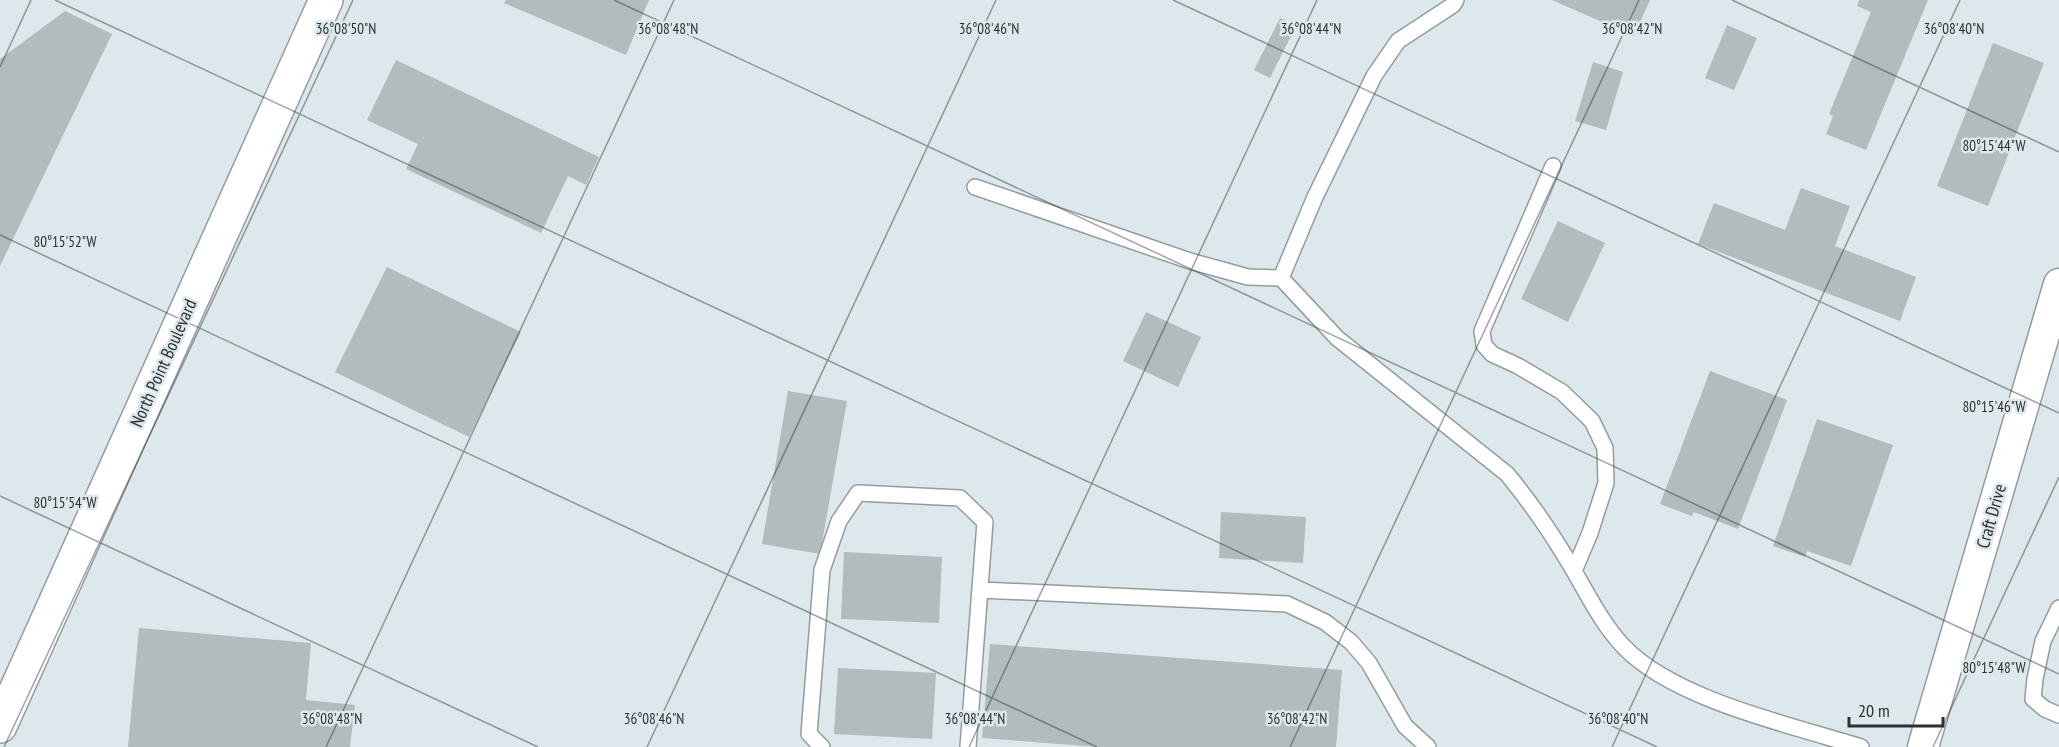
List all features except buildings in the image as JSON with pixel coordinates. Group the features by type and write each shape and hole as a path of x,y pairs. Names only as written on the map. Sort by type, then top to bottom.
{"main road":[{"name":"North Point Boulevard","path":"0,726 326,0"}],"street":[{"name":"Craft Drive","path":"1923,747 2059,284"}],"lane":[{"path":"1281,278 1315,197 1374,76 1398,41 1454,5 1456,0"},
{"path":"1553,166 1482,331 1484,345 1492,354 1518,366 1562,392 1592,421 1605,448 1606,483 1590,533 1574,571"},
{"path":"975,187 1190,261 1248,277 1281,278 1337,338 1507,474 1530,501 1604,622 1624,647 1646,666 1680,686 1726,705 1861,747"},
{"path":"822,747 809,734 822,570 839,521 858,494 960,498 985,522 968,747"},
{"path":"981,590 1287,604 1325,622 1351,642 1369,663 1405,726 1428,747"},
{"path":"2059,608 2043,641 2033,699 2045,709 2059,715"}]}
